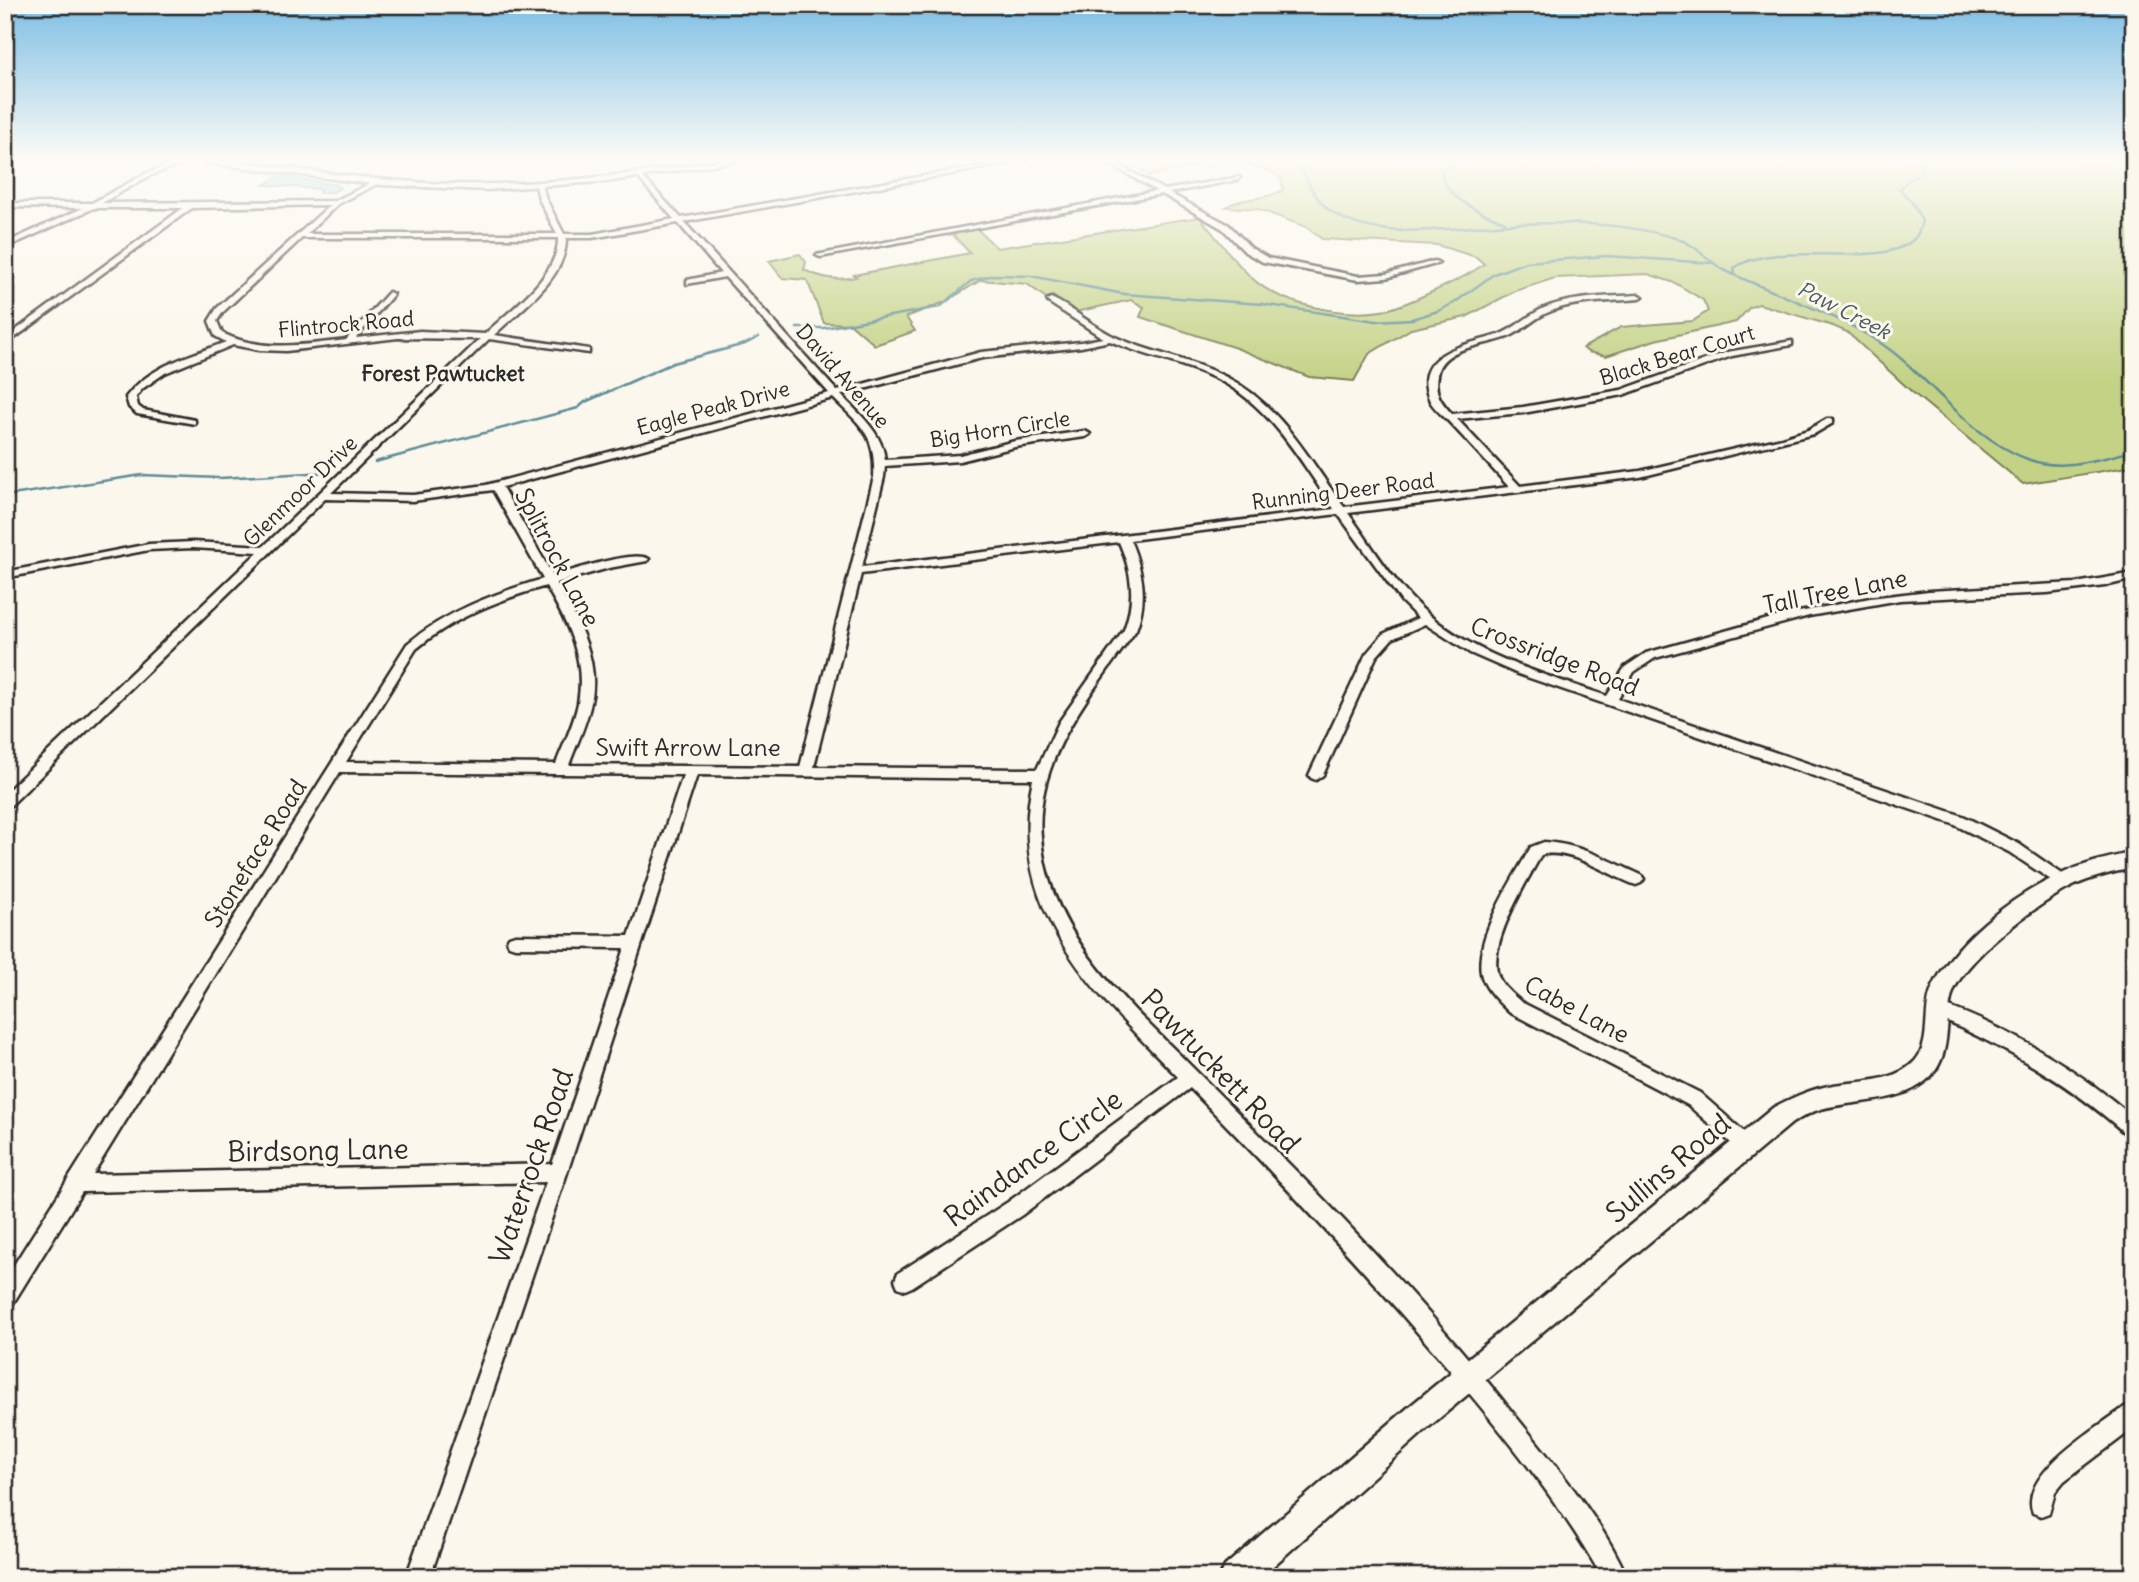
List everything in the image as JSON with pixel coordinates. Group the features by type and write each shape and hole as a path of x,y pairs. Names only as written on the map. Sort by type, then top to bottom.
{"main road":[{"name":"Sullins Road","path":"1236,1577 1468,1376 1783,1115 1802,1105 1880,1088 1913,1077 1932,1055 1937,1036 1938,1010 1947,980 1962,961 2023,906 2063,882 2134,860"}],"street":[{"path":"5,247 33,234"},
{"path":"5,342 152,234"},
{"path":"233,342 216,330 213,323 216,315 303,234"},
{"path":"561,234 562,238"},
{"path":"301,236 562,238 609,234"},
{"name":"David Avenue","path":"691,234 873,435 880,463 806,771"},
{"path":"820,255 938,234"},
{"path":"1233,234 1251,253 1271,261 1344,276 1367,278 1435,263"},
{"name":"Glenmoor Drive","path":"5,802 486,338 553,270 562,249 562,238"},
{"path":"690,282 727,274"},
{"path":"349,341 389,294"},
{"path":"1517,489 1435,401 1430,384 1445,354 1466,345 1504,335 1554,307 1583,301 1639,297"},
{"name":"Crossridge Road","path":"1051,300 1111,338 1214,374 1254,397 1276,421 1397,589 1426,619 1452,639 1492,659 1958,820 2014,848 2063,882"},
{"path":"5,325 29,324"},
{"name":"Flintrock Road","path":"233,342 273,348 417,334 547,343 586,351"},
{"name":"Eagle Peak Drive","path":"322,496 413,498 463,493 995,352 1081,345 1111,338"},
{"path":"192,422 140,412 134,407 131,397 140,386 158,374 233,342"},
{"name":"Black Bear Court","path":"1450,417 1531,409 1612,394 1655,382 1730,354 1789,343"},
{"name":"Running Deer Road","path":"855,571 1640,474 1811,432 1830,421"},
{"name":"Big Horn Circle","path":"880,463 947,460 1015,444 1084,434"},
{"name":"Splitrock Lane","path":"496,486 578,634 587,670 584,705 561,769"},
{"name":"Pawtuckett Road","path":"1124,538 1137,569 1139,585 1135,618 1124,639 1066,720 1053,743 1040,774 1034,806 1032,835 1036,864 1054,913 1094,976 1356,1247 1524,1441 1577,1515 1615,1577"},
{"path":"5,575 149,547 193,545 267,549"},
{"name":"Stoneface Road","path":"5,1298 80,1183 405,654 425,634 474,605 548,581 618,562 643,559"},
{"name":"Tall Tree Lane","path":"1611,701 1625,673 1641,659 1685,645 1842,606 1901,597 2068,588 2134,576"},
{"path":"1316,775 1370,657 1380,641 1398,629 1426,619"},
{"name":"Swift Arrow Lane","path":"335,767 1040,774"},
{"name":"Waterrock Road","path":"418,1577 558,1173 692,770"},
{"name":"Cabe Lane","path":"1636,878 1558,847 1540,847 1489,952 1492,979 1503,997 1515,1007 1694,1099 1745,1144"},
{"path":"516,942 635,942"},
{"path":"1938,1010 2000,1038 2093,1097 2134,1130"},
{"name":"Raindance Circle","path":"905,1280 1006,1214 1191,1077"},
{"name":"Birdsong Lane","path":"80,1183 558,1173"},
{"path":"2041,1505 2045,1487 2056,1473 2134,1414"}],"green space":[{"path":"952,234 982,234 997,248 1089,234 1213,234 1239,265 1265,288 1279,296 1313,307 1349,312 1390,309 1464,276 1484,264 1476,257 1437,245 1322,239 1315,234 2134,234 2134,466 2023,484 1911,391 1847,332 1759,304 1750,307 1736,322 1655,340 1606,356 1588,352 1583,348 1621,327 1693,321 1708,311 1703,300 1675,283 1648,274 1555,278 1515,291 1466,317 1411,329 1369,354 1354,381 1309,377 1236,348 1140,317 1144,307 1131,300 1075,312 1053,296 1046,298 1027,284 981,280 945,302 906,317 915,331 875,345 851,324 824,323 807,280 782,278 769,261 800,254 806,262 804,270 842,279 970,253"}],"waterway":[{"name":"Paw Creek","path":"1661,234 1691,245 1726,271 1833,317 1874,339 1909,366 1974,427 2010,451 2030,460 2056,465 2082,463 2134,451"},
{"path":"1735,274 1734,268 1753,259 1776,255 1876,253 1897,249 1918,234"},
{"path":"797,328 824,328 940,307 971,281 994,275 1031,276 1124,294 1262,304 1376,321 1412,319 1438,311 1454,303 1494,274 1526,262 1607,256 1711,263"},
{"path":"375,462 578,408 585,402 673,363 745,344 759,337"},
{"path":"5,496 142,475 220,478 329,472"}],"district":[{"name":"Forest Pawtucket","path":"443,373"}]}
